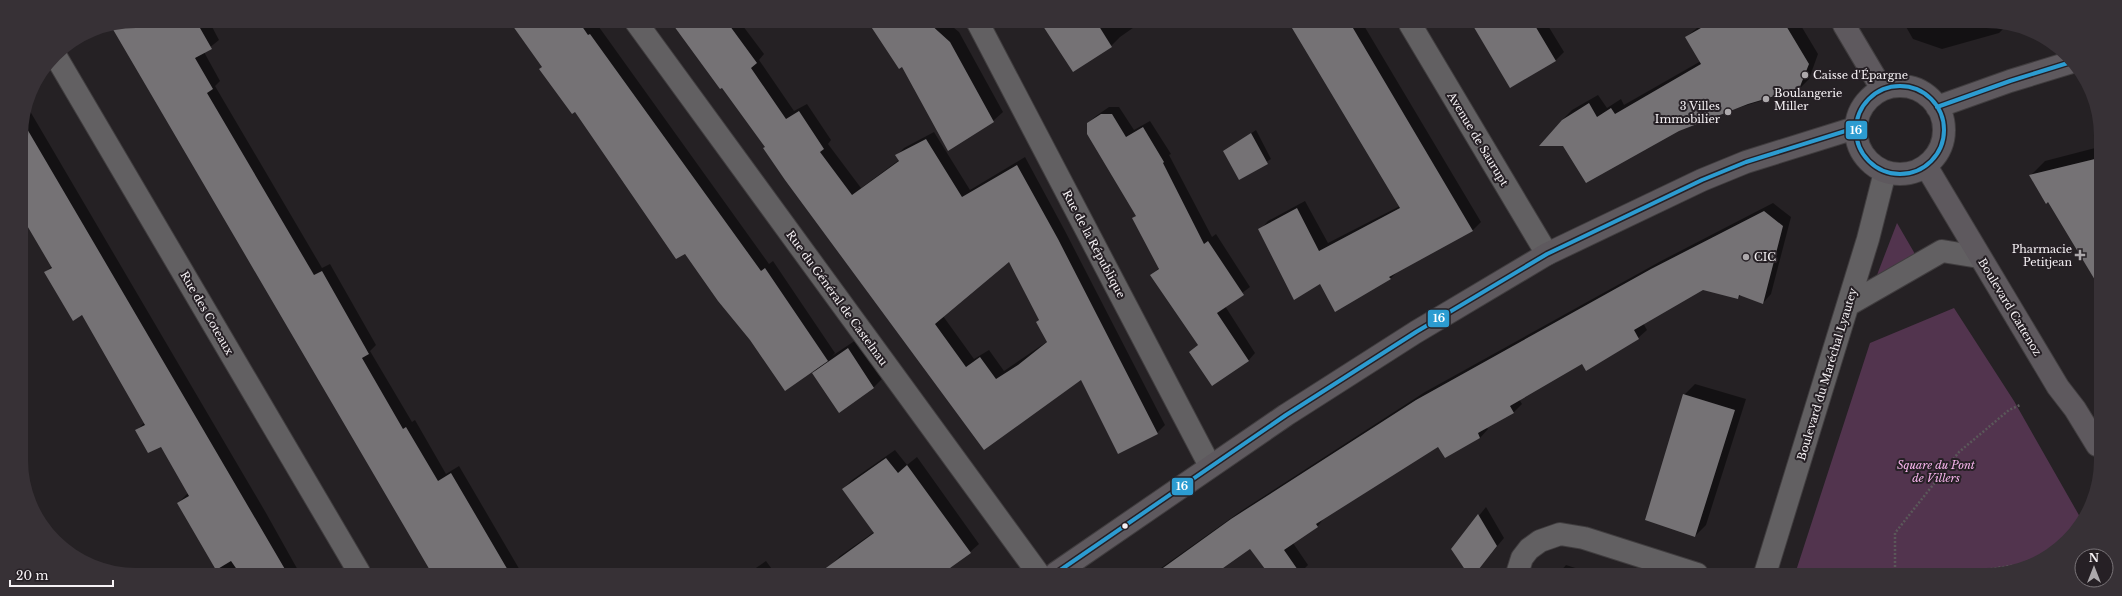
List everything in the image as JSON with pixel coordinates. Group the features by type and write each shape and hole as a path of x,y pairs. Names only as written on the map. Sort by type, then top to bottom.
{"main road":[{"path":"1846,28 1882,89"},
{"path":"1938,107 2010,81 2066,64"},
{"path":"1894,86 1907,86 1919,90 1930,97 1938,107 1943,123 1943,139 1940,150 1926,166 1913,173 1899,174 1885,172 1872,165 1863,155 1857,142 1855,128 1858,116 1863,105 1882,89 1894,86"},
{"path":"1063,568 1210,466 1416,332 1547,254 1702,180 1746,162 1855,128"},
{"name":"Boulevard Cattenoz","path":"1926,166 2058,387 2075,409 2094,440"}],"street":[{"name":"Rue du Général de Castelnau","path":"640,28 1034,568"},
{"name":"Rue de la République","path":"981,28 1210,466"},
{"name":"Avenue de Saurupt","path":"1412,28 1547,254"},
{"name":"Rue des Coteaux","path":"59,61 357,568"},
{"name":"Boulevard du Maréchal Lyautey","path":"1767,568 1868,239 1885,172"},
{"path":"1848,305 1942,251 1979,257"},
{"path":"1519,568 1522,558 1529,549 1540,540 1560,534 1584,538 1678,568"}],"path":[{"path":"1895,568 1895,533 1959,452 2009,410 2020,405"}],"green space":[{"path":"1897,223 1915,254 1877,275"},
{"name":"Square du Pont de Villers","path":"1954,308 2014,401 2079,515 2057,541 2040,554 2027,560 1993,568 1797,568 1870,343"}],"building":[{"path":"136,28 200,28 212,49 195,58 213,89 207,93 314,275 322,271 369,354 362,358 403,429 406,427 438,481 451,473 507,568 429,568 114,31"},
{"path":"514,28 583,28 588,35 590,34 761,271 765,268 828,361 785,391 750,340 718,301 685,254 676,259 575,112 572,114 539,69 542,67"},
{"path":"675,28 731,28 757,63 751,68 786,119 799,111 824,149 820,152 852,195 899,161 895,155 926,139 962,197 1017,165 1058,239 1158,434 1118,454 1081,380 984,450 785,180 763,148 765,147 722,88 720,89","holes":["1009,262 1039,320 1036,322 1047,342 1018,365 996,379 980,357 966,367 935,324"]},
{"path":"872,28 935,28 950,42 994,122 948,151 902,67 899,69"},
{"path":"1044,28 1100,28 1112,47 1073,72"},
{"path":"1292,28 1353,28 1473,231 1389,277 1391,279 1335,312 1320,284 1294,300 1258,229 1297,208 1319,251 1400,208"},
{"path":"1474,28 1536,28 1556,61 1510,88"},
{"path":"1701,28 1787,28 1809,64 1799,89 1748,104 1679,131 1586,183 1563,146 1539,146 1562,120 1589,103 1597,117 1611,108 1615,114 1701,64 1685,37"},
{"path":"1101,114 1112,114 1126,137 1143,127 1164,162 1163,163 1204,244 1208,241 1244,295 1217,313 1249,361 1212,386 1189,352 1198,345 1150,275 1159,269 1132,218 1136,216 1087,134 1087,123"},
{"path":"28,131 284,568 236,568 231,561 219,568 215,568 177,503 189,496 161,447 148,453 135,430 145,425 82,315 73,321 44,272 52,268 28,227"},
{"path":"1251,133 1268,164 1239,180 1223,151"},
{"path":"2094,159 2094,278 2048,202 2046,204 2029,175"},
{"path":"1764,211 1783,226 1763,304 1739,295 1738,299 1703,290 1634,330 1639,339 1586,371 1582,364 1510,406 1514,413 1478,433 1480,438 1445,458 1438,447 1316,524 1318,527 1284,550 1297,568 1264,568 1250,549 1223,568 1163,568 1231,519 1416,400 1651,269"},
{"path":"848,348 874,388 839,413 812,373"},
{"path":"1683,394 1735,410 1695,537 1645,520"},
{"path":"886,458 898,473 907,465 971,553 950,568 826,568 874,533 842,489"},
{"path":"1478,514 1497,546 1480,568 1464,568 1451,549"}],"transit line":[{"name":"16","path":"1937,107 2010,81 2066,64"},
{"name":"16","path":"1900,86 1917,89 1931,99 1941,113 1944,130 1941,147 1931,161 1917,171 1900,174 1883,171 1869,161 1859,147 1856,130 1859,113 1869,99 1883,89 1900,86"},
{"name":"16","path":"1063,568 1286,415 1416,332 1547,254 1702,180 1746,162 1855,128"}],"place":[{"name":"Caisse d'Épargne","path":"1805,75"},
{"name":"Boulangerie Miller","path":"1766,99"},
{"name":"3 Villes Immobilier","path":"1728,112"},
{"name":"Pharmacie Petitjean","path":"2080,255"},
{"name":"CIC","path":"1746,257"}]}
